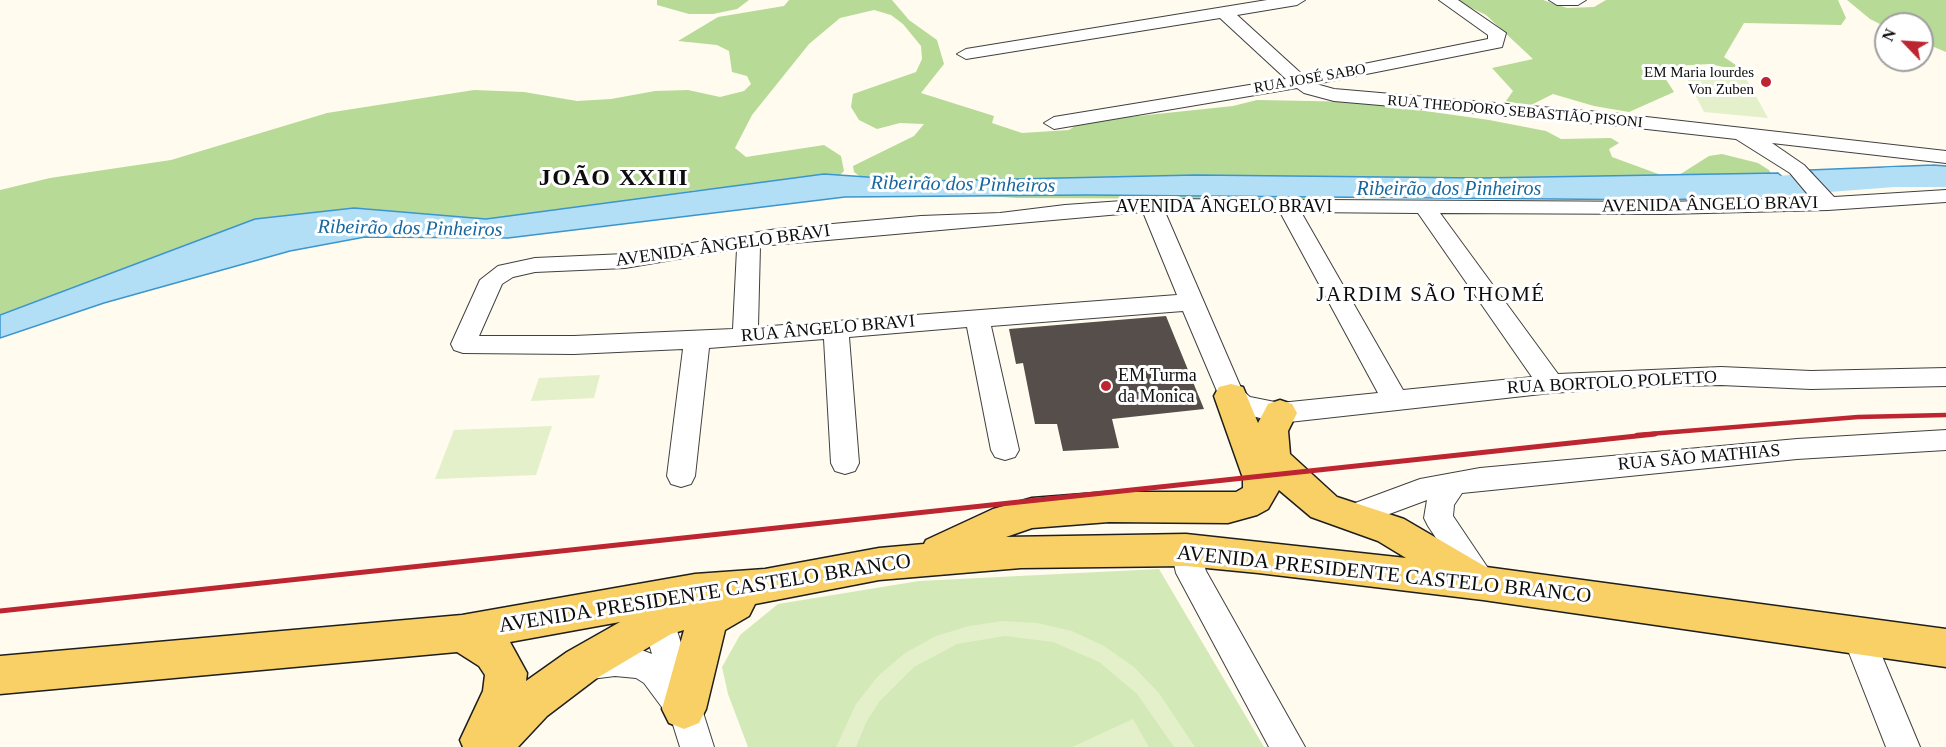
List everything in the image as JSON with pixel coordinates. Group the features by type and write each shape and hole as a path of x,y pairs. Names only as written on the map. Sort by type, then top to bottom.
{"main road":[{"path":"919,560 1006,520 1032,513 1108,507 1228,508 1250,502 1261,490 1261,478 1231,396"},
{"path":"1280,413 1271,431 1271,451 1276,462 1290,478 1324,507 1391,530 1483,583"},
{"name":"AVENIDA PRESIDENTE CASTELO BRANCO","path":"0,675 462,633 695,591 765,586 879,564 1021,552 1186,550 1483,583 1946,648"},
{"path":"488,747 532,702 582,665 658,621 765,586"},
{"path":"684,709 707,619 765,586"},
{"path":"658,621 668,608 695,591"},
{"path":"462,633 494,653 506,673 504,692 490,727 478,747"}],"street":[{"path":"966,54 1297,0"},
{"name":"RUA JOSÉ SABO","path":"1054,123 1300,82 1496,43 1497,33 1447,0"},
{"path":"1557,0 1578,0"},
{"path":"1224,12 1300,82"},
{"name":"RUA THEODORO SEBASTIÃO PISONI","path":"1300,82 1311,88 1347,98 1611,119 1808,139 1946,157"},
{"name":"RUA THEODORO SEBASTIÃO PISONI","path":"1732,133 1761,145 1797,169 1822,197"},
{"path":"1797,169 1796,152 1808,139"},
{"name":"AVENIDA ÂNGELO BRAVI","path":"463,344 492,280 506,271 535,265 625,261 777,236 921,223 1000,220 1065,211 1151,205 1666,208 1822,197 1946,196"},
{"path":"1151,205 1231,396"},
{"path":"1287,206 1395,400"},
{"path":"1424,206 1551,384"},
{"path":"745,336 748,242"},
{"name":"RUA ÂNGELO BRAVI","path":"463,344 574,345 697,340 977,316 1193,302"},
{"path":"977,316 1005,450"},
{"path":"836,328 845,463"},
{"path":"681,476 697,340"},
{"name":"RUA BORTOLO POLETTO","path":"1231,396 1252,408 1280,413 1551,384 1722,376 1811,380 1946,377"},
{"name":"RUA SÃO MATHIAS","path":"1349,517 1430,487 1453,484 1797,449 1942,446"},
{"path":"1453,484 1440,503 1438,518 1483,583"},
{"path":"1186,550 1191,573 1288,747"},
{"path":"658,621 697,747"},
{"path":"1858,635 1904,747"},
{"path":"582,665 615,661 639,664 656,672 684,709"}],"green space":[{"path":"657,0 749,0 737,9 713,14 689,14 657,5"},
{"path":"789,0 892,0 909,20 937,40 944,64 921,93 994,116 992,123 1022,133 1069,130 1081,122 1233,106 1257,100 1362,102 1489,120 1546,131 1561,139 1611,138 1619,143 1609,149 1612,157 1661,175 1679,175 1709,156 1722,154 1758,163 1769,170 1773,178 1346,191 1303,199 1017,198 875,188 854,172 853,166 914,136 924,124 900,123 877,129 859,120 851,107 853,94 916,72 922,59 921,46 903,24 891,15 874,10 840,18 809,44 752,115 735,148 746,157 824,145 841,156 844,171 830,185 697,190 476,225 311,233 0,323 0,190 50,178 171,160 327,113 474,90 524,92 577,101 611,99 655,91 688,90 720,97 744,91 751,84 747,76 732,72 729,51 717,45 678,41 718,17 784,6"},
{"path":"1455,0 1543,0 1567,8 1594,7 1606,0 1838,0 1846,18 1841,25 1744,23 1724,57 1746,72 1710,64 1658,67 1674,92 1629,112 1594,106 1553,94 1529,106 1506,101 1513,91 1492,68 1533,59 1486,15"},
{"path":"1847,0 1946,0 1946,52 1934,47 1934,12 1874,12 1874,21"},
{"path":"1682,69 1743,73 1768,118 1704,112"},
{"path":"600,375 594,398 531,401 539,378"},
{"path":"552,426 536,475 435,479 454,430"},
{"path":"1159,569 1264,747 748,747 728,694 722,667 740,635 778,604 919,581"},
{"path":"1003,621 1037,623 1072,631 1104,646 1134,667 1159,693 1195,747 1174,747 1137,694 1099,662 1053,642 1005,636 957,644 914,667 879,702 866,723 856,747 836,747 856,704 878,676 905,653 936,636 969,626"},
{"path":"1133,719 1149,747 1072,747"}],"water":[{"path":"1946,166 1946,182 1832,190 1809,170"},
{"path":"1778,173 1801,193 1670,200 1087,195 845,197 508,238 365,237 290,251 104,303 0,338 0,315 255,219 354,208 486,219 824,174 925,181 1196,175 1480,178"}],"building":[{"name":"EM Turma da Monica","path":"1166,316 1204,409 1112,419 1119,448 1063,451 1057,424 1035,424 1023,363 1016,364 1009,329"}],"waterway":[{"name":"Ribeirão dos Pinheiros","path":"1739,189 1894,177 1946,177"}],"railway":[{"path":"1637,435 1858,417 1946,415"},
{"path":"0,611 1655,434"}],"place":[{"name":"EM Maria lourdes Von Zuben","path":"1766,82"},
{"name":"EM Turma da Monica","path":"1106,386"}],"district":[{"name":"JOÃO XXIII","path":"614,179"},
{"name":"JARDIM SÃO THOMÉ","path":"1431,295"}]}
